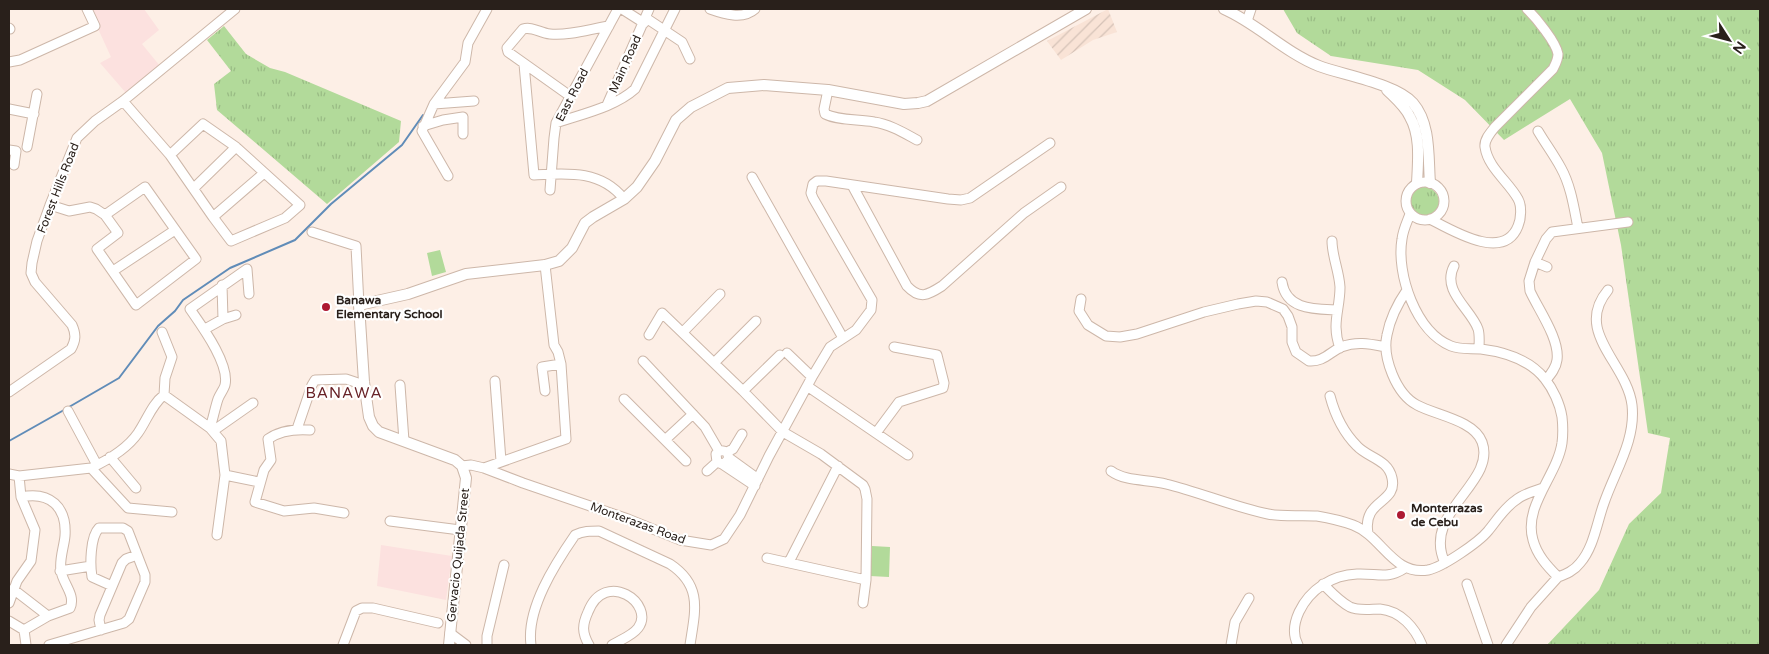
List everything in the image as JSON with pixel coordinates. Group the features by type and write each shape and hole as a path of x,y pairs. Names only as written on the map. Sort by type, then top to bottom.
{"street":[{"path":"9,62 20,60 96,26 87,9"},
{"name":"Forest Hills Road","path":"9,392 71,349 74,343 76,334 72,325 35,282 31,274 37,241 76,138 94,121 123,101 235,9"},
{"path":"448,176 422,131 423,126 434,104 465,62 468,44 487,9"},
{"path":"620,9 646,16 682,42 690,59"},
{"name":"East Road","path":"550,190 556,123 620,9"},
{"path":"556,123 607,105 636,89 675,9"},
{"path":"710,9 744,15 751,13 755,9"},
{"path":"359,305 408,294 466,274 545,265 559,261 564,257 585,223 624,199 637,187 649,172 676,120 691,107 728,88 743,85 764,85 828,90 904,104 927,101 1086,9"},
{"path":"1224,9 1247,21 1319,66 1384,87 1408,98 1422,115 1426,129 1430,183"},
{"path":"1247,21 1250,9"},
{"path":"1430,219 1451,230 1493,244 1508,240 1517,228 1521,210 1519,200 1488,158 1485,146 1488,136 1495,127 1553,69 1557,62 1558,54 1553,42 1526,9"},
{"name":"Main Road","path":"607,105 646,16"},
{"path":"570,96 524,64 507,48 522,29 526,28 546,33 561,34 609,26"},
{"path":"524,64 534,175 582,175 599,178 612,186 624,199"},
{"path":"1384,87 1406,110 1415,126 1418,162 1417,183"},
{"path":"828,90 824,114 875,122 917,140"},
{"path":"28,147 37,94"},
{"path":"123,101 170,155 231,241 285,218 300,205 236,148 203,124 170,155"},
{"path":"434,104 474,101"},
{"path":"9,109 34,114"},
{"path":"423,126 442,120 462,117 463,134"},
{"path":"1538,131 1567,181 1578,228"},
{"path":"852,185 961,200 970,198 1050,143"},
{"path":"194,188 236,148"},
{"path":"9,150 16,151 14,165"},
{"path":"213,217 264,173"},
{"path":"752,177 843,338"},
{"name":"Monterazas Road","path":"462,466 471,465 484,468 628,519 680,540 711,545 724,538 740,515 769,456 830,347 856,330 871,310 872,300 813,198 811,188 817,181 821,180 852,185"},
{"path":"1410,214 1420,220 1430,219 1441,211 1444,203 1440,191 1430,183 1417,183 1410,189 1406,197 1410,214 1402,238 1401,248 1402,271 1407,290 1420,318 1428,329 1439,339 1451,346 1461,349 1479,349 1526,362 1546,380 1555,396 1561,411 1562,444 1556,464 1534,512 1532,529 1533,539 1545,564 1558,578"},
{"path":"852,185 907,286 913,292 922,295 932,293 942,286 1024,213 1061,187"},
{"path":"50,205 69,211 90,207 96,208 105,216 118,233 97,249 136,305 196,259 145,187 105,216"},
{"path":"1546,380 1558,359 1557,349 1530,291 1529,281 1535,262 1546,239 1552,232 1628,222"},
{"path":"113,271 175,230"},
{"path":"312,232 356,246 364,385 369,417 373,426 379,432 444,455 462,466"},
{"path":"1332,241 1340,288 1335,330 1340,348"},
{"path":"1535,262 1547,267"},
{"path":"484,468 566,439 561,364 554,345 545,265"},
{"path":"1454,266 1450,280 1460,302 1477,326 1479,349"},
{"path":"212,430 218,400 226,378 217,351 205,329 190,309 248,270 249,294"},
{"path":"1282,282 1283,290 1287,296 1304,307 1336,310"},
{"path":"222,286 223,319"},
{"path":"1407,290 1397,306 1386,335 1386,347 1393,377 1406,397 1414,404 1469,427 1482,443 1483,455 1480,466 1469,488 1445,520 1440,537 1441,554 1445,563"},
{"path":"1506,645 1531,607 1558,578 1572,571 1581,562 1590,546 1604,503 1626,451 1632,423 1629,392 1616,365 1603,346 1596,322 1600,301 1608,290"},
{"path":"683,332 720,294"},
{"path":"1081,299 1079,311 1088,325 1106,336 1137,334 1204,312 1256,301 1267,302 1283,309 1292,327 1294,354 1308,361 1316,362 1322,360 1340,348 1354,343 1386,347"},
{"path":"649,334 662,313 783,432 838,466 863,485 866,493 866,580 863,603"},
{"path":"205,329 223,319 236,315"},
{"path":"714,363 756,321"},
{"path":"162,332 172,357 165,378 164,395"},
{"path":"876,433 899,402 944,388 936,355 894,347"},
{"path":"743,391 783,354 812,377"},
{"path":"643,361 693,414 712,437 723,457 756,482"},
{"path":"545,391 542,367 561,364"},
{"path":"297,429 313,383 320,379 346,379 364,385"},
{"path":"495,381 501,461"},
{"path":"400,384 404,441"},
{"path":"807,386 908,455"},
{"path":"164,395 212,430 221,441 225,475 217,535"},
{"path":"9,474 19,476 94,467 127,445 137,434 158,399 164,395"},
{"path":"1330,396 1338,420 1358,448 1382,462 1392,475 1391,491 1369,513 1366,525 1368,533"},
{"path":"624,399 686,461"},
{"path":"212,430 253,403"},
{"path":"68,411 94,467 128,508 172,512"},
{"path":"665,440 693,414"},
{"path":"310,430 297,429 282,432 268,439 271,460 264,470 255,500 257,504 284,511 314,508 344,513"},
{"path":"707,472 733,449 742,434"},
{"path":"110,457 136,488"},
{"name":"Gervacio Quijada Street","path":"449,645 466,478 462,466"},
{"path":"789,562 838,466"},
{"path":"1111,471 1119,477 1164,483 1265,513 1283,516 1317,516 1355,526 1368,533 1390,556 1405,568 1427,570 1445,563 1479,540 1506,507 1517,498 1544,488"},
{"path":"225,475 260,482"},
{"path":"9,603 13,589 31,560 35,530 22,497 19,476"},
{"path":"22,497 30,495 49,499 57,504 63,515 65,534 60,571 72,598 70,608 48,616 24,630"},
{"path":"390,521 460,530"},
{"path":"49,645 124,623 129,619 145,582 145,575 128,531 123,528 99,528 94,532 92,577 112,586"},
{"path":"530,645 532,624 540,594 575,535 581,532 599,531 681,571 693,588 695,600 690,645"},
{"path":"101,630 99,620 122,563 126,559 137,555"},
{"path":"767,558 866,580"},
{"path":"487,645 489,628 504,565"},
{"path":"60,571 91,566"},
{"path":"1298,645 1294,631 1296,620 1308,597 1323,584 1344,575 1389,576 1397,574 1405,568"},
{"path":"1323,584 1339,600 1352,608 1383,609 1395,613 1407,622 1417,634 1422,645"},
{"path":"1467,584 1488,645"},
{"path":"13,589 48,616"},
{"path":"589,645 583,631 590,605 600,594 614,591 625,594 639,605 642,612 642,620 638,628 612,645"},
{"path":"1231,645 1235,622 1249,598"},
{"path":"343,645 356,611 362,608 373,608 438,623"},
{"path":"9,621 24,630"},
{"path":"24,630 26,645"},
{"path":"450,633 466,645"}],"shaded area":[{"path":"89,9 144,9 159,30 142,44 160,66 126,93 100,63 111,57"},
{"path":"1108,9 1117,32 1093,40 1061,60 1047,41"},
{"path":"381,545 452,556 446,600 377,586"}],"green space":[{"path":"1283,9 1760,9 1760,645 1547,645 1599,590 1629,524 1661,493 1670,438 1648,433 1621,245 1602,153 1570,99 1504,140 1465,100 1418,70 1331,56 1297,33"},
{"path":"224,26 246,54 270,68 285,72 401,121 399,142 327,204 217,110 214,84 231,71 207,40"},
{"path":"1424,187 1435,191 1439,202 1435,213 1424,217 1413,213 1409,202 1413,191"},
{"path":"440,250 446,272 432,276 427,253"},
{"path":"872,546 890,547 889,577 870,576"}],"waterway":[{"path":"69,407 119,378 158,326 175,311 183,300 230,268 295,240 331,204 402,145 423,115"},
{"path":"9,441 64,410"}],"place":[{"name":"Banawa Elementary School","path":"326,307"},
{"name":"Monterrazas de Cebu","path":"1401,515"}],"district":[{"name":"BANAWA","path":"344,393"}]}
